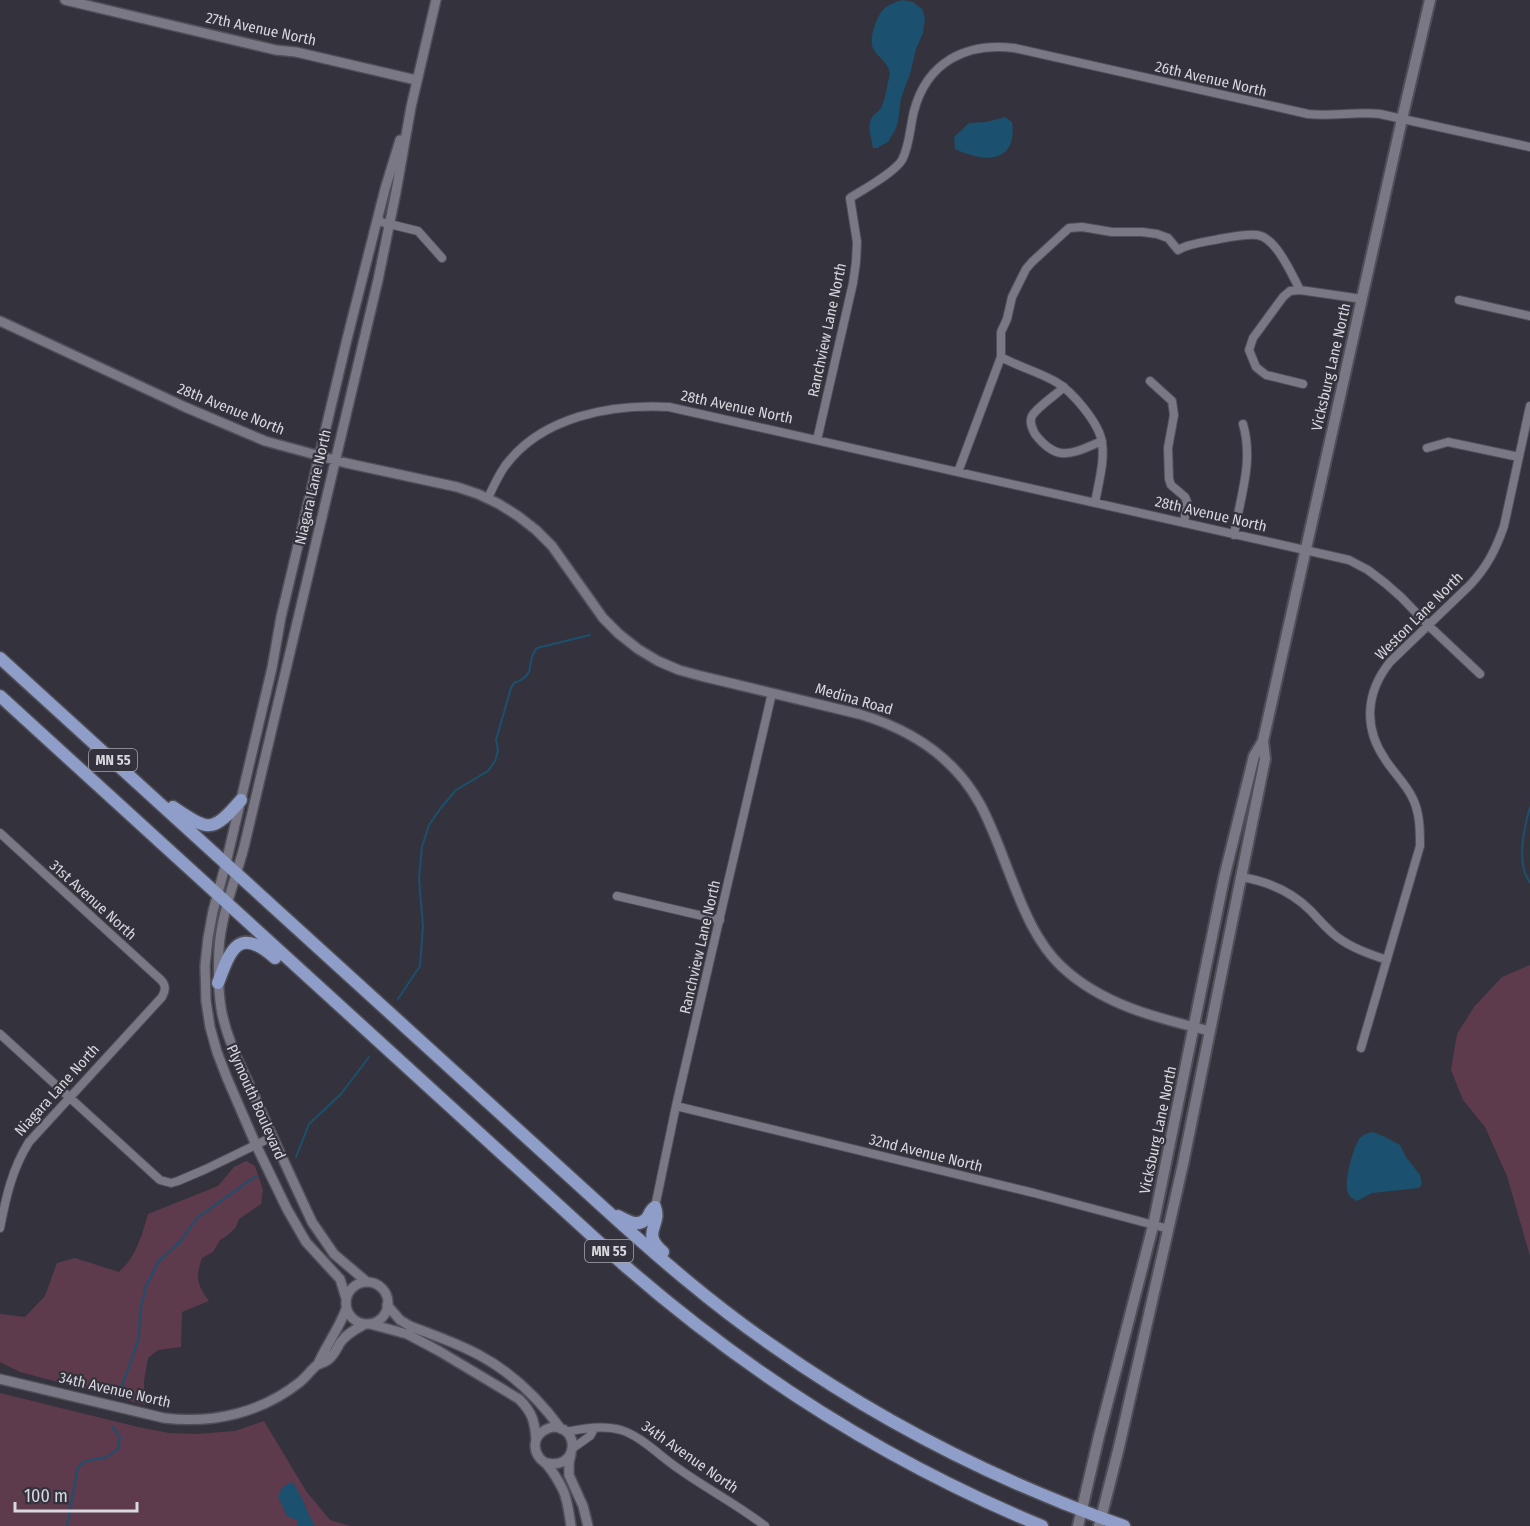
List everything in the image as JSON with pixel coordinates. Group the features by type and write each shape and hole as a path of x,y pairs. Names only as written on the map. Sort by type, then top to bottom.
{"main road":[{"name":"Vicksburg Lane North","path":"1078,1526 1153,1226 1224,878 1254,756 1263,741 1430,0"},
{"name":"MN 55","path":"0,658 604,1208 718,1307 771,1346 889,1420 1007,1480 1082,1510 1100,1522 1124,1526"},
{"name":"MN 55","path":"0,696 669,1304 715,1340 795,1395 874,1444 940,1480 1042,1526"},
{"name":"Vicksburg Lane North","path":"1100,1522 1169,1229 1265,759 1263,741"},
{"path":"143,788 203,825 212,825 223,820 241,800"},
{"path":"218,983 231,951 243,943 254,943 264,948 298,978 329,997"},
{"path":"604,1208 638,1224 644,1222 650,1210 655,1207 657,1213 653,1235 655,1245 720,1299 741,1322"}],"street":[{"name":"27th Avenue North","path":"64,0 416,80"},
{"name":"Niagara Lane North","path":"237,873 378,280 416,80 436,0"},
{"name":"26th Avenue North","path":"914,110 928,81 951,59 982,47 998,46 1308,114 1334,116 1368,112 1530,147"},
{"name":"Niagara Lane North","path":"226,863 272,668 281,616 361,280 385,189 411,106"},
{"name":"Ranchview Lane North","path":"817,440 856,262 857,242 850,198 895,169 901,161 906,152 914,110"},
{"path":"376,221 418,231 442,258"},
{"path":"958,472 1001,357 1001,332 1007,319 1012,297 1026,269 1069,228 1082,227 1112,232 1157,234 1168,238 1178,250 1185,246 1227,238 1258,235 1267,239 1282,256 1300,290"},
{"path":"1303,384 1266,375 1256,367 1249,350 1253,338 1290,291 1300,290 1362,299"},
{"path":"1459,300 1530,316"},
{"name":"28th Avenue North","path":"0,321 194,411 265,441 335,460 457,488 488,498 505,466 535,437 575,418 607,410 645,406 669,407 1349,560 1368,570 1385,583 1480,674"},
{"path":"1001,357 1064,387 1091,419 1102,441 1102,460 1095,503"},
{"path":"1150,381 1172,401 1174,415 1168,448 1169,479 1171,485 1185,497 1187,502 1184,523"},
{"path":"1064,387 1034,413 1031,420 1034,432 1049,448 1064,454 1102,441"},
{"name":"Weston Lane North","path":"1362,1048 1420,846 1420,829 1412,797 1377,748 1372,733 1369,718 1374,688 1380,674 1390,662 1482,572 1491,558 1504,526 1530,406"},
{"path":"1234,535 1247,471 1248,445 1244,424"},
{"path":"1427,448 1448,442 1519,457"},
{"name":"Medina Road","path":"488,498 536,530 552,546 603,618 619,634 657,661 679,670 884,721 928,746 948,762 979,803 991,826 1030,924 1060,965 1079,982 1124,1007 1210,1031"},
{"name":"Ranchview Lane North","path":"655,1207 676,1106 772,693"},
{"name":"31st Avenue North","path":"0,833 161,980 165,988"},
{"name":"Plymouth Boulevard","path":"226,863 206,952 206,1001 210,1027 217,1052 256,1145 287,1209 301,1233 340,1279 346,1298"},
{"name":"Plymouth Boulevard","path":"237,873 219,946 218,983 221,1007 233,1049 318,1233 334,1254 367,1282"},
{"path":"1241,878 1276,887 1294,897 1338,938 1354,948 1387,960"},
{"path":"617,896 720,920"},
{"name":"Niagara Lane North","path":"0,1228 8,1188 20,1156 29,1142 162,997 165,988"},
{"path":"0,1034 160,1180 171,1183 178,1181 272,1137"},
{"name":"32nd Avenue North","path":"676,1106 1034,1193 1169,1229"},
{"path":"368,1324 382,1317 387,1305 382,1290 367,1282 354,1287 346,1298 346,1309 354,1320 368,1324 407,1334 519,1399 527,1407 536,1425 535,1449 539,1458 547,1463 564,1493 571,1526"},
{"path":"387,1305 400,1320 410,1326 479,1355 505,1371 524,1387 564,1430 572,1442 569,1475 583,1506 588,1526"},
{"name":"34th Avenue North","path":"0,1379 164,1418 201,1420 232,1415 254,1408 294,1387 306,1377 318,1364 346,1309"},
{"name":"34th Avenue North","path":"318,1364 330,1359 342,1340 349,1334 368,1324"},
{"path":"536,1440 544,1430 555,1427 564,1430"},
{"name":"34th Avenue North","path":"564,1430 605,1427 624,1431 765,1526"},
{"path":"547,1463 558,1464 568,1458 572,1450 591,1436 594,1429"}],"shaded area":[{"path":"1530,965 1530,1256 1507,1176 1485,1127 1463,1100 1451,1070 1457,1034 1474,1007 1502,977"},
{"path":"246,1161 255,1166 263,1190 261,1204 239,1219 236,1227 220,1240 213,1252 202,1258 198,1281 209,1301 182,1312 181,1347 158,1350 148,1358 144,1381 145,1405 20,1372 0,1362 0,1314 25,1317 45,1296 57,1263 75,1258 119,1272 134,1253 148,1214 218,1186 234,1167"},
{"path":"0,1393 169,1433 196,1434 235,1431 264,1421 306,1491 330,1520 350,1526 0,1526"}],"water":[{"path":"902,0 913,2 922,9 925,18 923,33 901,98 895,130 888,142 873,148 870,123 883,104 890,74 872,45 872,36 881,12 893,3"},
{"path":"1005,117 1012,122 1012,136 1010,146 1004,153 987,158 966,154 955,149 954,137 969,123 986,122"},
{"path":"1373,1132 1400,1145 1420,1175 1422,1184 1419,1188 1372,1193 1357,1201 1349,1195 1347,1178 1357,1142 1366,1134"},
{"path":"292,1482 315,1526 297,1526 297,1520 287,1516 278,1496 283,1487"}],"waterway":[{"path":"398,999 420,966 423,926 419,879 422,847 429,825 456,790 488,771 495,761 498,751 496,740 511,688 529,672 531,659 537,648 590,635"},
{"path":"1530,807 1522,846 1524,870 1530,883"},
{"path":"296,1157 309,1124 341,1094 369,1057"},
{"path":"121,1389 139,1338 140,1312 146,1286 159,1261 180,1242 197,1218 256,1176"},
{"path":"67,1526 78,1467 86,1461 107,1457 118,1449 120,1437 112,1426"}]}
